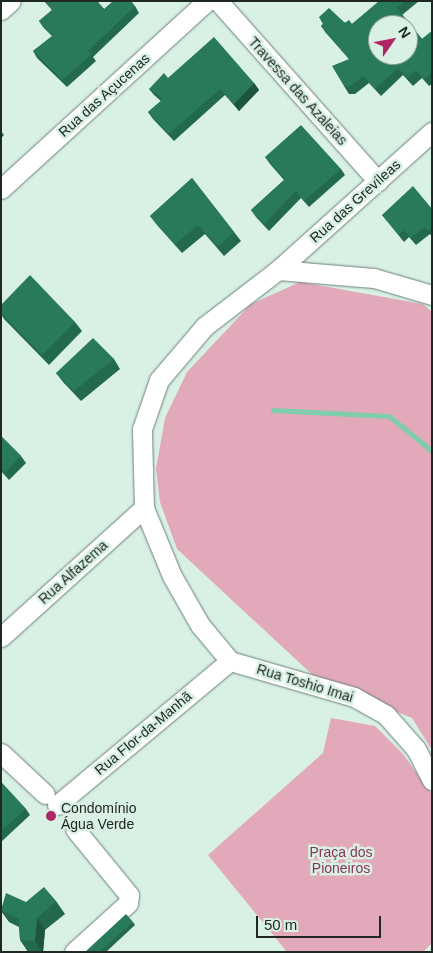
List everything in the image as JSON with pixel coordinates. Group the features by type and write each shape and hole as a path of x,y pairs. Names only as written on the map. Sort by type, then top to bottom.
{"street":[{"path":"1,10 11,1"},
{"name":"Rua das Açucenas","path":"1,189 206,1"},
{"name":"Travessa das Azaleias","path":"218,1 378,180"},
{"name":"Rua das Grevíleas","path":"144,508 142,429 159,380 205,326 278,270 432,132"},
{"path":"278,270 374,278 432,294"},
{"path":"144,508 172,576 200,625 230,661"},
{"name":"Rua Alfazema","path":"1,637 144,508"},
{"name":"Rua Toshio Imai","path":"230,661 354,697 386,715 416,749 432,780"},
{"name":"Rua Flor-da-Manhã","path":"51,799 230,661"},
{"path":"1,754 51,799 129,895 128,903 74,952"}],"green space":[{"path":"300,282 423,304 432,312 432,750 412,718 318,680 177,549 160,502 156,469 165,418 187,372 251,304"},
{"name":"Praça dos Pioneiros","path":"331,718 375,726 402,753 432,794 432,943 423,952 287,952 208,855 323,753"}],"building":[{"path":"45,1 97,1 104,9 113,1 131,1 135,6 88,51 92,54 62,80 33,51 53,36 39,21 52,10"},
{"path":"379,1 405,1 397,8 403,15 368,15 368,65 418,65 418,34 422,39 432,31 432,72 424,79 416,70 408,78 398,68 375,89 364,76 349,87 344,86 332,66 349,59 321,26 324,23 319,17 329,8 345,23 349,20 352,24"},
{"path":"214,37 254,83 234,104 220,89 169,134 148,112 163,99 149,89 164,73 168,78"},
{"path":"301,125 341,169 304,201 296,191 264,224 251,210 285,179 265,157"},
{"path":"192,178 234,232 218,247 198,225 175,244 150,216"},
{"path":"413,186 432,209 432,228 428,231 425,227 411,238 404,230 399,235 382,215"},
{"path":"30,275 75,322 42,355 1,313 1,305"},
{"path":"93,338 114,359 74,391 56,373"},
{"path":"1,436 21,456 5,473 1,469"},
{"path":"1,782 26,809 1,831"},
{"path":"44,887 56,901 37,918 35,941 20,940 19,919 1,910 6,893 26,902"},
{"path":"126,914 133,922 99,952 85,952"}],"waterway":[{"path":"273,410 389,416 432,451"}],"place":[{"name":"Condomínio Água Verde","path":"51,816"}]}
